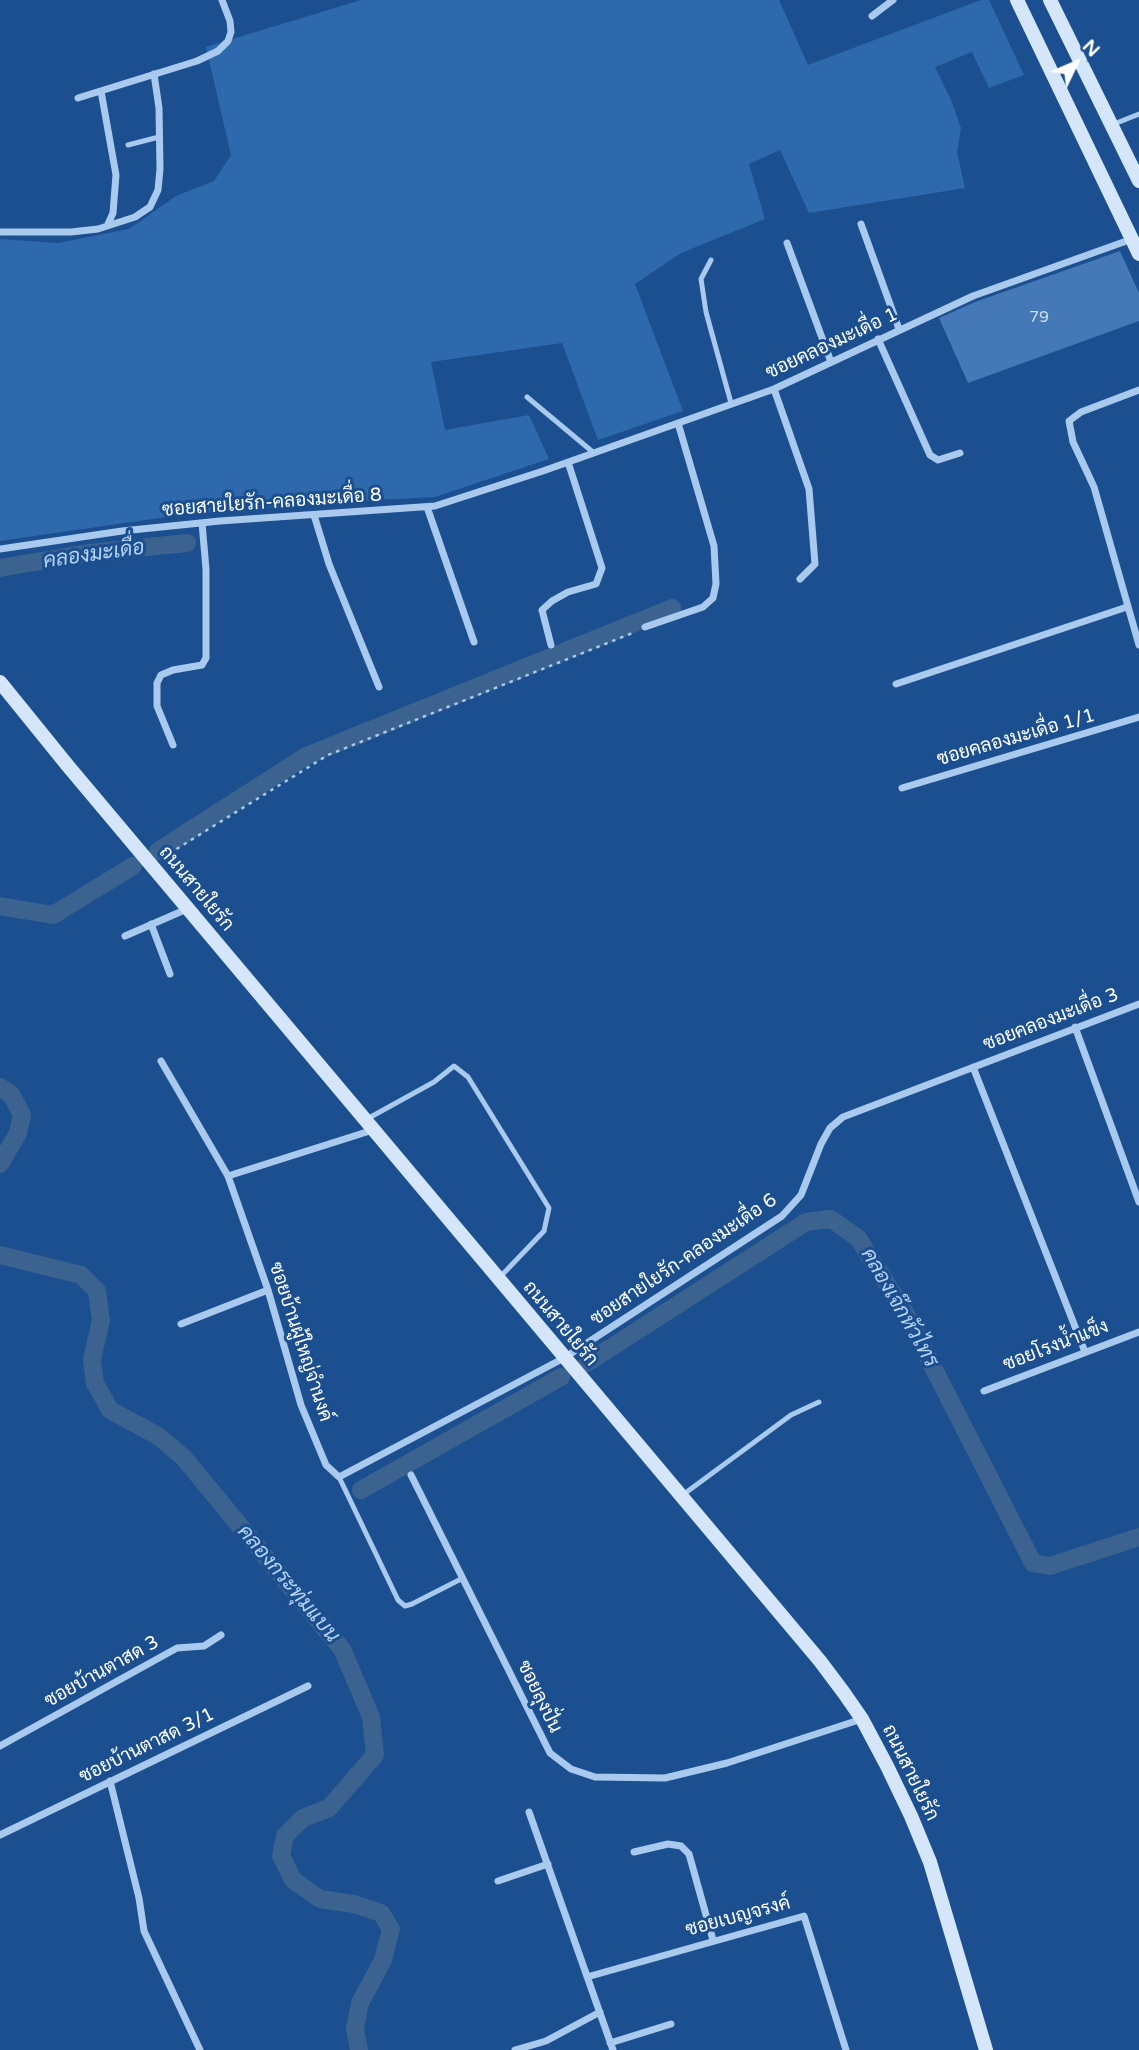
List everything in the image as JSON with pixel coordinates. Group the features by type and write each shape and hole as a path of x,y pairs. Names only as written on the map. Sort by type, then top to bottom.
{"street":[{"path":"78,99 197,61 218,51 228,41 231,32 222,0"},
{"path":"872,16 893,0"},
{"path":"1017,0 1139,254"},
{"path":"1050,0 1111,125 1133,153 1139,181"},
{"path":"0,232 71,232 98,229 135,217 150,207 158,190 159,108 154,74"},
{"path":"101,91 116,175 113,213 108,224"},
{"path":"861,224 899,329"},
{"name":"ซอยคลองมะเดื่อ 1","path":"543,471 774,389 973,296 1132,239"},
{"path":"787,243 831,362"},
{"path":"878,339 930,455 938,460 960,453"},
{"path":"774,389 809,489 815,564 800,579"},
{"path":"1139,390 1081,412 1069,421 1073,442 1094,487 1139,645"},
{"path":"645,627 703,607 713,598 716,584 714,546 678,423"},
{"path":"551,645 542,610 568,592 596,584 602,568 568,462"},
{"name":"ซอยสายใยรัก-คลองมะเดื่อ 8","path":"0,550 122,531 427,507 543,471"},
{"path":"427,507 474,642"},
{"path":"314,514 329,564 379,687"},
{"path":"173,746 157,706 158,683 161,675 202,665 206,658 206,569 202,523"},
{"path":"896,684 1127,607"},
{"name":"ถนนสายใยรัก","path":"0,682 187,909 820,1661 862,1719 911,1816 930,1862 986,2050"},
{"name":"ซอยคลองมะเดื่อ 1/1","path":"902,788 1139,717"},
{"path":"125,936 187,909"},
{"path":"151,925 170,974"},
{"name":"ซอยคลองมะเดื่อ 3","path":"973,1067 1139,1004"},
{"path":"1074,1027 1139,1202"},
{"name":"ซอยบ้านผู้ใหญ่จำนงค์","path":"160,1060 228,1176 268,1290 301,1405 326,1465 339,1477"},
{"path":"973,1067 1085,1352"},
{"name":"ซอยสายใยรัก-คลองมะเดื่อ 6","path":"564,1359 782,1216 801,1195 830,1128 843,1117 973,1067"},
{"path":"228,1176 369,1125"},
{"path":"181,1324 268,1290"},
{"name":"ซอยโรงน้ำแข็ง","path":"985,1391 1139,1332"},
{"path":"339,1477 564,1359"},
{"name":"ซอยลุงปั่น","path":"411,1475 550,1754 571,1769 595,1777 665,1778 727,1763 862,1719"},
{"name":"ซอยบ้านตาสด 3","path":"0,1746 177,1648 204,1646 220,1635"},
{"name":"ซอยบ้านตาสด 3/1","path":"0,1835 308,1686"},
{"path":"110,1781 139,1898 144,1931 200,2050"},
{"path":"529,1812 612,2046 671,2024"},
{"path":"634,1852 668,1844 681,1846 689,1854 713,1940"},
{"path":"498,1881 548,1864"},
{"name":"ซอยเบญจรงค์","path":"587,1977 804,1916 846,2050"},
{"path":"515,2050 546,2041 600,2012"}],"lane":[{"path":"1111,125 1139,114"},
{"path":"128,145 159,137"},
{"path":"711,260 701,279 706,312 732,403"},
{"path":"527,397 594,453"},
{"path":"369,1125 454,1066 468,1077 549,1208 544,1231 498,1279"},
{"path":"681,1496 791,1415 818,1402"},
{"path":"339,1477 398,1600 405,1605 412,1604 463,1578"}],"path":[{"path":"151,865 328,755 645,627"}],"shaded area":[{"path":"361,0 779,0 808,65 981,0 989,0 1024,75 989,88 972,52 935,67 961,128 957,152 965,188 809,213 780,150 749,164 765,219 681,253 635,284 683,411 598,440 562,343 431,362 445,430 529,415 549,459 435,497 318,503 173,516 0,541 0,239 58,243 129,229 176,196 214,181 231,155 206,47"}],"building":[{"path":"1120,251 1139,293 1139,321 968,383 939,318 975,302"}],"waterway":[{"name":"คลองมะเดื่อ","path":"0,568 89,553 187,543"},
{"path":"158,851 306,756 672,608"},
{"path":"0,906 53,915 133,866"},
{"name":"คลองกระทุ่มแบน","path":"0,1087 11,1094 22,1115 18,1133 0,1164"},
{"name":"คลองเจ๊กหัวไทร","path":"587,1363 806,1222 831,1219 858,1238 907,1316 1033,1563 1050,1566 1139,1537"},
{"name":"คลองกระทุ่มแบน","path":"0,1255 81,1275 97,1291 101,1320 92,1360 95,1383 110,1410 158,1436 183,1457 342,1649 371,1717 375,1755 329,1808 303,1818 285,1836 281,1856 293,1880 320,1899 354,1904 381,1913 391,1929 383,1960 360,2003 355,2029 359,2050"},
{"name":"คลองเจ๊กหัวไทร","path":"361,1490 561,1377"}]}
